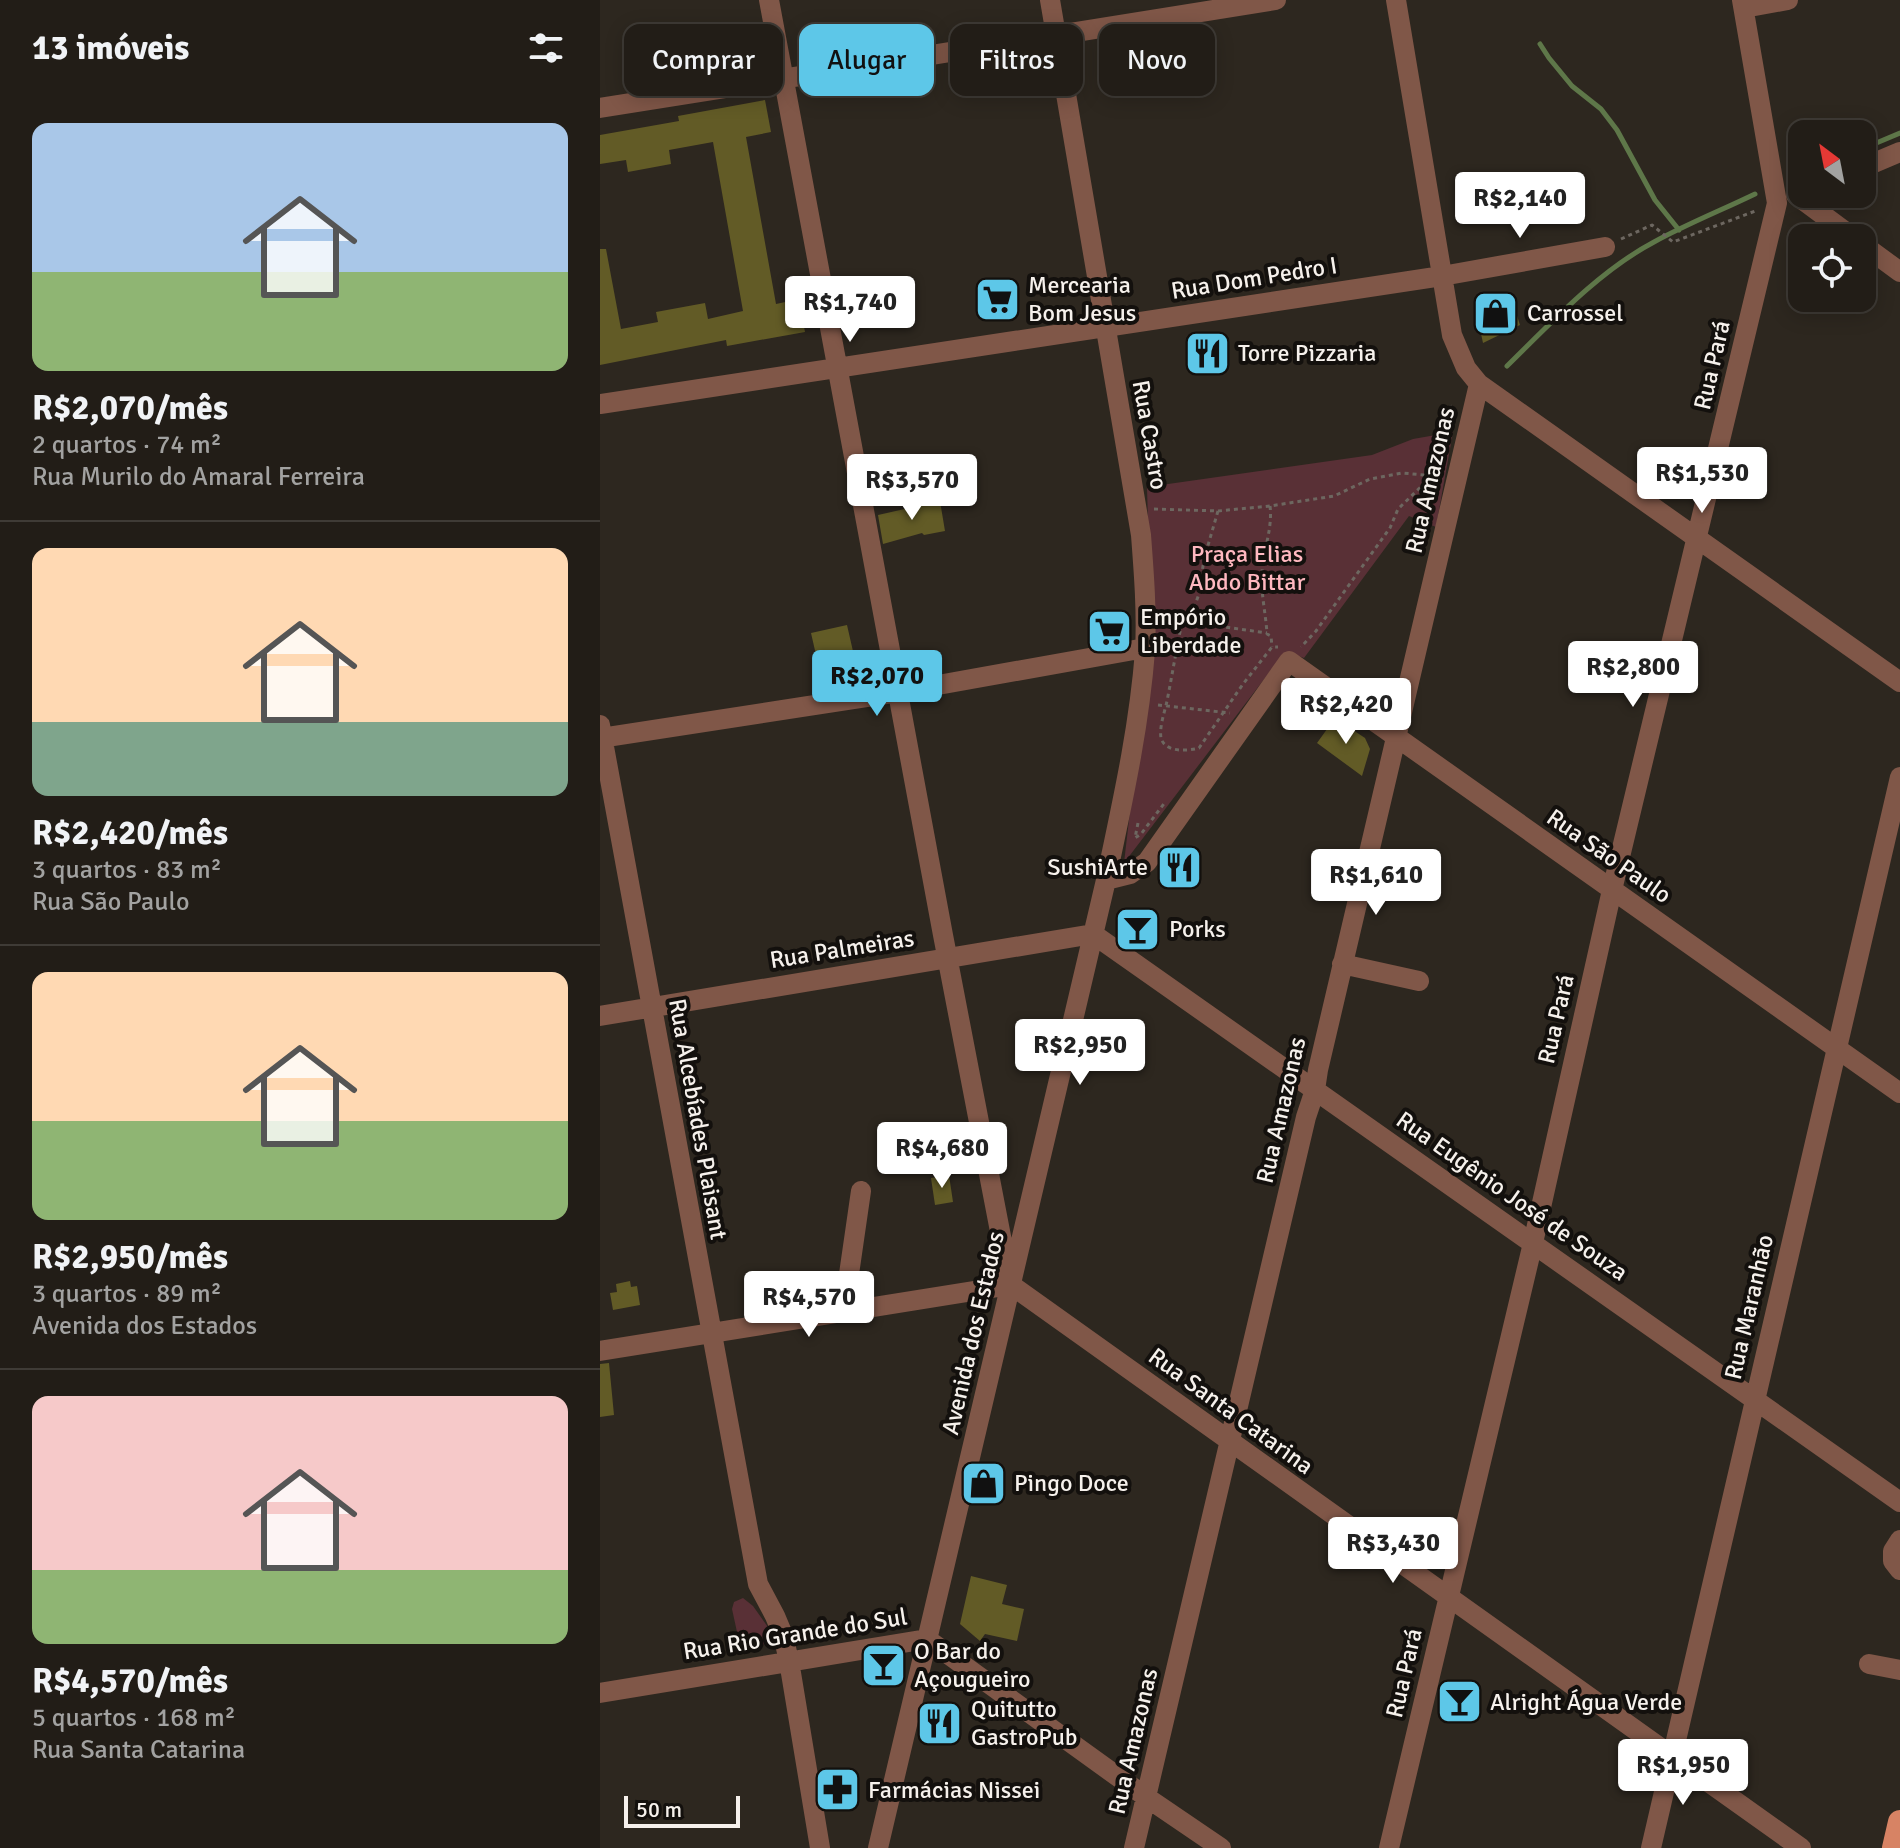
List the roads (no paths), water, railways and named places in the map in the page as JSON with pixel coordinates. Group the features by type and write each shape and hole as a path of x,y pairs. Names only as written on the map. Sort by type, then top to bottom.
{"main road":[{"path":"1894,1848 1900,1822"}],"street":[{"path":"769,0 773,24"},
{"name":"Rua Castro","path":"1050,0 1054,24"},
{"path":"1083,31 1276,0"},
{"path":"1396,0 1452,335 1466,368 1479,384 1900,682"},
{"path":"1788,0 1743,4 1788,185"},
{"path":"600,1351 1011,1285 783,79 950,52"},
{"path":"600,108 676,96"},
{"name":"Rua Castro","path":"1066,96 1141,535 1144,573 1145,648 1135,734 1106,880"},
{"path":"1876,162 1900,152"},
{"name":"Rua Pará","path":"1389,1848 1697,539 1788,208"},
{"path":"1808,208 1832,224"},
{"name":"Rua Dom Pedro I","path":"600,404 1442,276 1605,247"},
{"path":"1876,254 1900,272"},
{"name":"Rua Amazonas","path":"1134,1848 1479,384"},
{"path":"601,733 899,692 1145,648"},
{"name":"Rua São Paulo","path":"1106,880 1130,874 1147,862 1291,652 1396,737 1900,1093"},
{"name":"Rua Alcebíades Plaisant","path":"601,733 758,1584 783,1635 820,1848"},
{"name":"Rua Maranhão","path":"1651,1848 1900,777"},
{"name":"Avenida dos Estados","path":"878,1848 1106,880"},
{"name":"Rua Palmeiras","path":"600,1016 1093,934"},
{"name":"Rua Eugênio José de Souza","path":"1093,934 1900,1502"},
{"path":"1342,964 1419,981"},
{"path":"848,1310 847,1288 861,1191"},
{"name":"Rua Santa Catarina","path":"1011,1285 1801,1848"},
{"path":"1900,1540 1893,1551 1893,1561 1900,1570"},
{"name":"Rua Rio Grande do Sul","path":"600,1693 927,1639 1221,1848"},
{"path":"1869,1664 1900,1670"}],"waterway":[{"path":"1540,44 1572,86 1601,109 1617,130 1655,200 1679,230"},
{"path":"1876,143 1900,133"},
{"path":"1507,366 1576,299 1634,254 1679,229 1755,194"}],"place":[{"name":"Mercearia Bom Jesus","path":"997,299"},
{"name":"Carrossel","path":"1496,313"},
{"name":"Torre Pizzaria","path":"1207,353"},
{"name":"Empório Liberdade","path":"1109,631"},
{"name":"SushiArte","path":"1179,867"},
{"name":"Porks","path":"1138,929"},
{"name":"Pingo Doce","path":"983,1483"},
{"name":"O Bar do Açougueiro","path":"883,1665"},
{"name":"Alright Água Verde","path":"1459,1702"},
{"name":"Quitutto GastroPub","path":"940,1723"},
{"name":"Farmácias Nissei","path":"837,1790"}],"park label":[{"name":"Praça Elias Abdo Bittar","path":"1247,568"}]}
